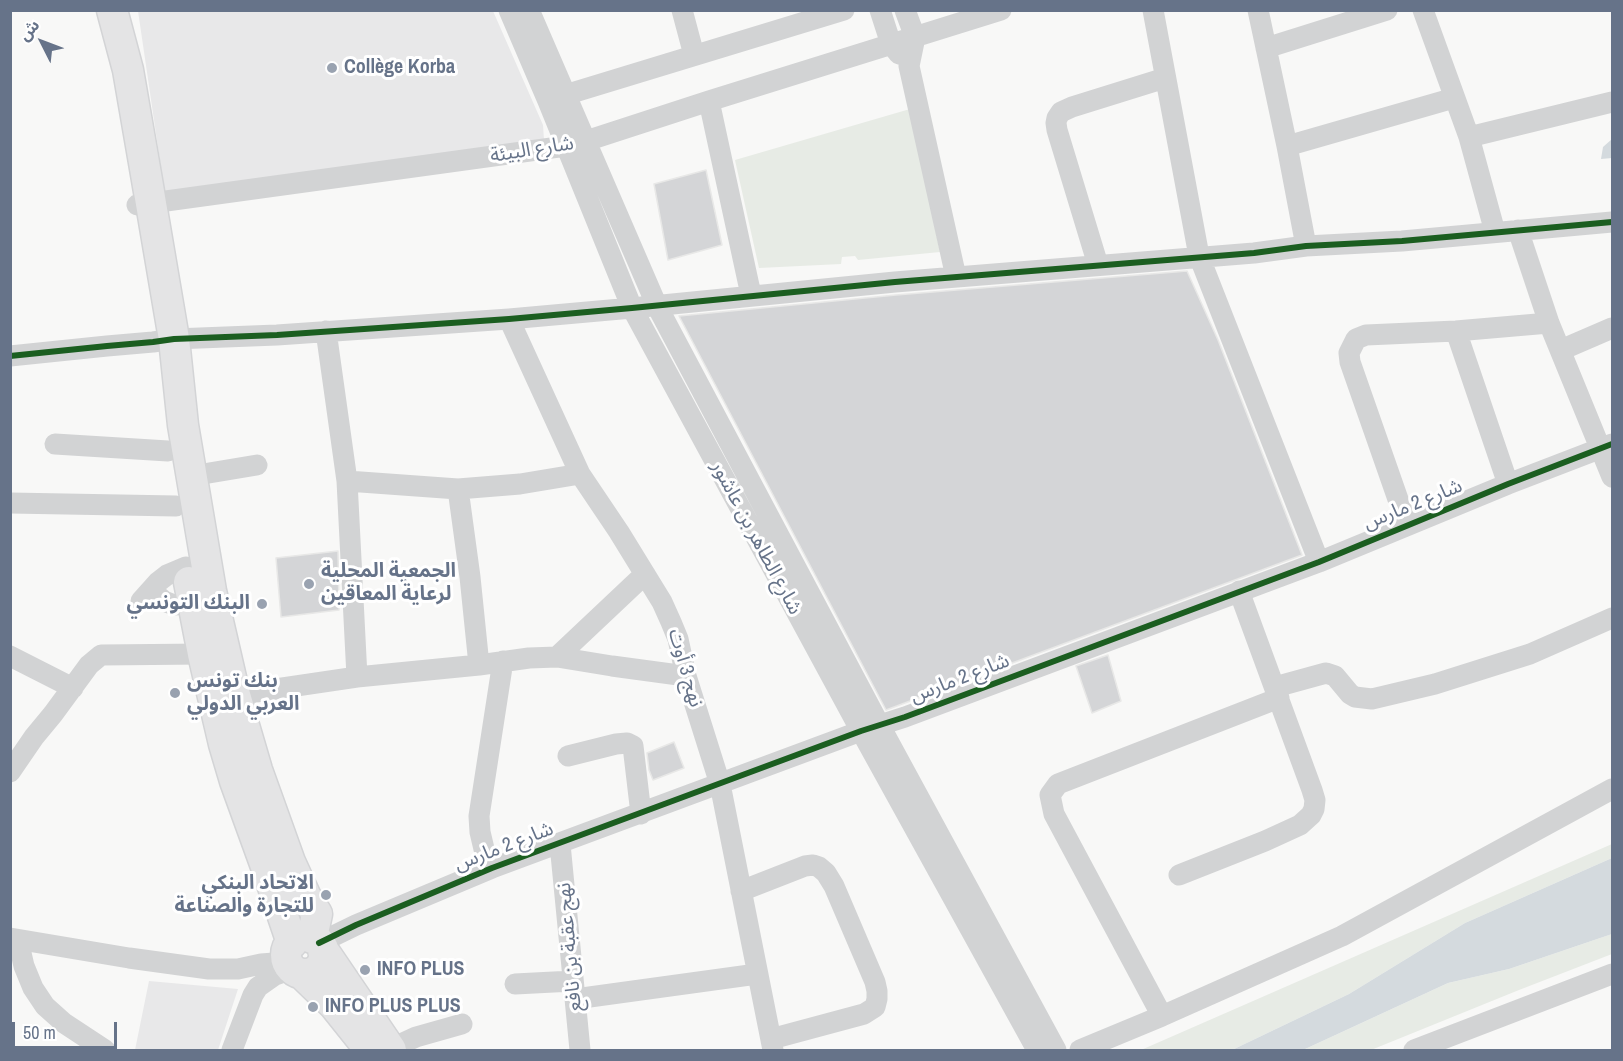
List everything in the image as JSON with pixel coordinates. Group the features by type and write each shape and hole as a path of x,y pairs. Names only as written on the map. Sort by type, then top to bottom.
{"highway":[{"path":"97,10 143,205"},
{"path":"112,10 128,70 143,205 163,341 183,425 211,591 235,695 257,770 290,862 306,897 317,914 297,955"},
{"path":"163,341 168,451 176,506 203,654 235,781 297,955 334,1005 384,1050"}],"street":[{"name":"شارع الطاهر بن عاشور","path":"509,10 557,97"},
{"name":"شارع الطاهر بن عاشور","path":"530,10 557,97 576,144 632,308 870,729 1056,1050"},
{"path":"682,10 694,55"},
{"path":"557,97 844,10"},
{"path":"880,10 891,44 909,66"},
{"path":"905,10 915,37 909,66 956,277"},
{"name":"شارع البيئة","path":"143,205 576,144 1001,10"},
{"path":"1153,10 1199,256 1319,562"},
{"path":"1258,10 1306,246"},
{"path":"1266,48 1386,10"},
{"path":"1423,10 1468,137 1495,232"},
{"path":"1098,265 1057,130 1057,118 1061,112 1072,107 1166,78"},
{"path":"1287,146 1454,98"},
{"path":"709,101 751,296"},
{"path":"1468,137 1612,102"},
{"name":"شارع الطاهر بن عاشور","path":"576,144 870,729 1037,1050"},
{"path":"10,356 163,341 509,319 956,277 1254,253 1306,246 1402,241 1612,222"},
{"path":"1518,230 1549,323 1607,446 1612,477"},
{"name":"نهج 3 أوت","path":"509,319 580,474 645,574 672,622 686,676 720,784 772,1045"},
{"path":"1407,525 1354,376 1349,353 1356,339 1366,335 1456,331 1549,323"},
{"path":"1561,350 1612,328"},
{"path":"326,331 347,481 357,677"},
{"path":"1456,331 1508,484"},
{"path":"55,444 168,451"},
{"name":"شارع 2 مارس","path":"297,955 356,926 492,868 1319,562 1607,446"},
{"path":"191,476 257,465"},
{"path":"347,481 458,489 520,484 580,474"},
{"path":"458,489 471,577 479,665"},
{"path":"10,503 176,506"},
{"path":"186,567 167,574 146,595 174,605 193,604"},
{"path":"557,657 645,574"},
{"path":"1179,875 1300,825 1311,815 1315,801 1239,591"},
{"path":"1162,1016 1054,813 1050,795 1058,784 1326,673 1335,676 1355,697 1372,699 1435,684 1520,658 1612,618"},
{"path":"10,771 89,665 101,655 203,654"},
{"path":"10,656 73,688"},
{"path":"235,695 357,677 557,657 686,676"},
{"path":"492,868 482,841 479,816 503,661"},
{"path":"568,756 616,744 627,743 633,746 641,814"},
{"path":"1080,1050 1342,936 1612,789"},
{"name":"نهج عقبة بن نافع","path":"560,844 580,1050"},
{"path":"741,891 805,866 819,867 834,886 877,991 875,1006 864,1014 772,1045"},
{"path":"105,1050 64,1023 45,1006 33,988 14,939 158,963 209,969 238,969 297,955"},
{"path":"232,1050 258,987 297,955"},
{"path":"515,984 574,990 758,974"},
{"path":"1414,1050 1612,974"},
{"path":"384,1050 416,1037 462,1024"}],"shaded area":[{"name":"Collège Korba","path":"138,11 493,11 543,125 544,140 165,195"},
{"path":"910,109 940,252 858,260 855,256 842,257 841,264 759,268 735,160"},
{"path":"1612,139 1612,158 1601,159 1603,147"},
{"path":"1612,844 1612,858 1465,923 1349,994 1232,1050 1141,1050"},
{"path":"1612,858 1612,934 1509,969 1448,983 1303,1050 1232,1050 1349,994 1465,923"},
{"path":"1612,934 1612,954 1371,1050 1303,1050 1448,983 1509,969"},
{"path":"149,981 238,989 218,1050 135,1050"}],"building":[{"path":"706,170 722,245 668,260 654,184"},
{"path":"1187,271 1218,340 1302,555 886,710 679,316"},
{"name":"الجمعية المحلية لرعاية المعاقين","path":"338,551 339,610 281,617 276,558"},
{"path":"1108,655 1121,701 1092,713 1076,666"},
{"path":"674,742 684,768 653,780 647,753"}],"cycle path":[{"path":"10,356 174,339 277,335 509,319 895,282 1612,222"},
{"path":"319,943 492,868 1319,562 1612,444"}],"place":[{"name":"Collège Korba","path":"332,68"},
{"name":"الجمعية المحلية لرعاية المعاقين","path":"309,584"},
{"name":"البنك التونسي","path":"262,604"},
{"name":"بنك تونس العربي الدولي","path":"175,693"},
{"name":"الاتحاد البنكي للتجارة والصناعة","path":"326,895"},
{"name":"INFO PLUS","path":"365,970"},
{"name":"INFO PLUS PLUS","path":"313,1007"}]}
